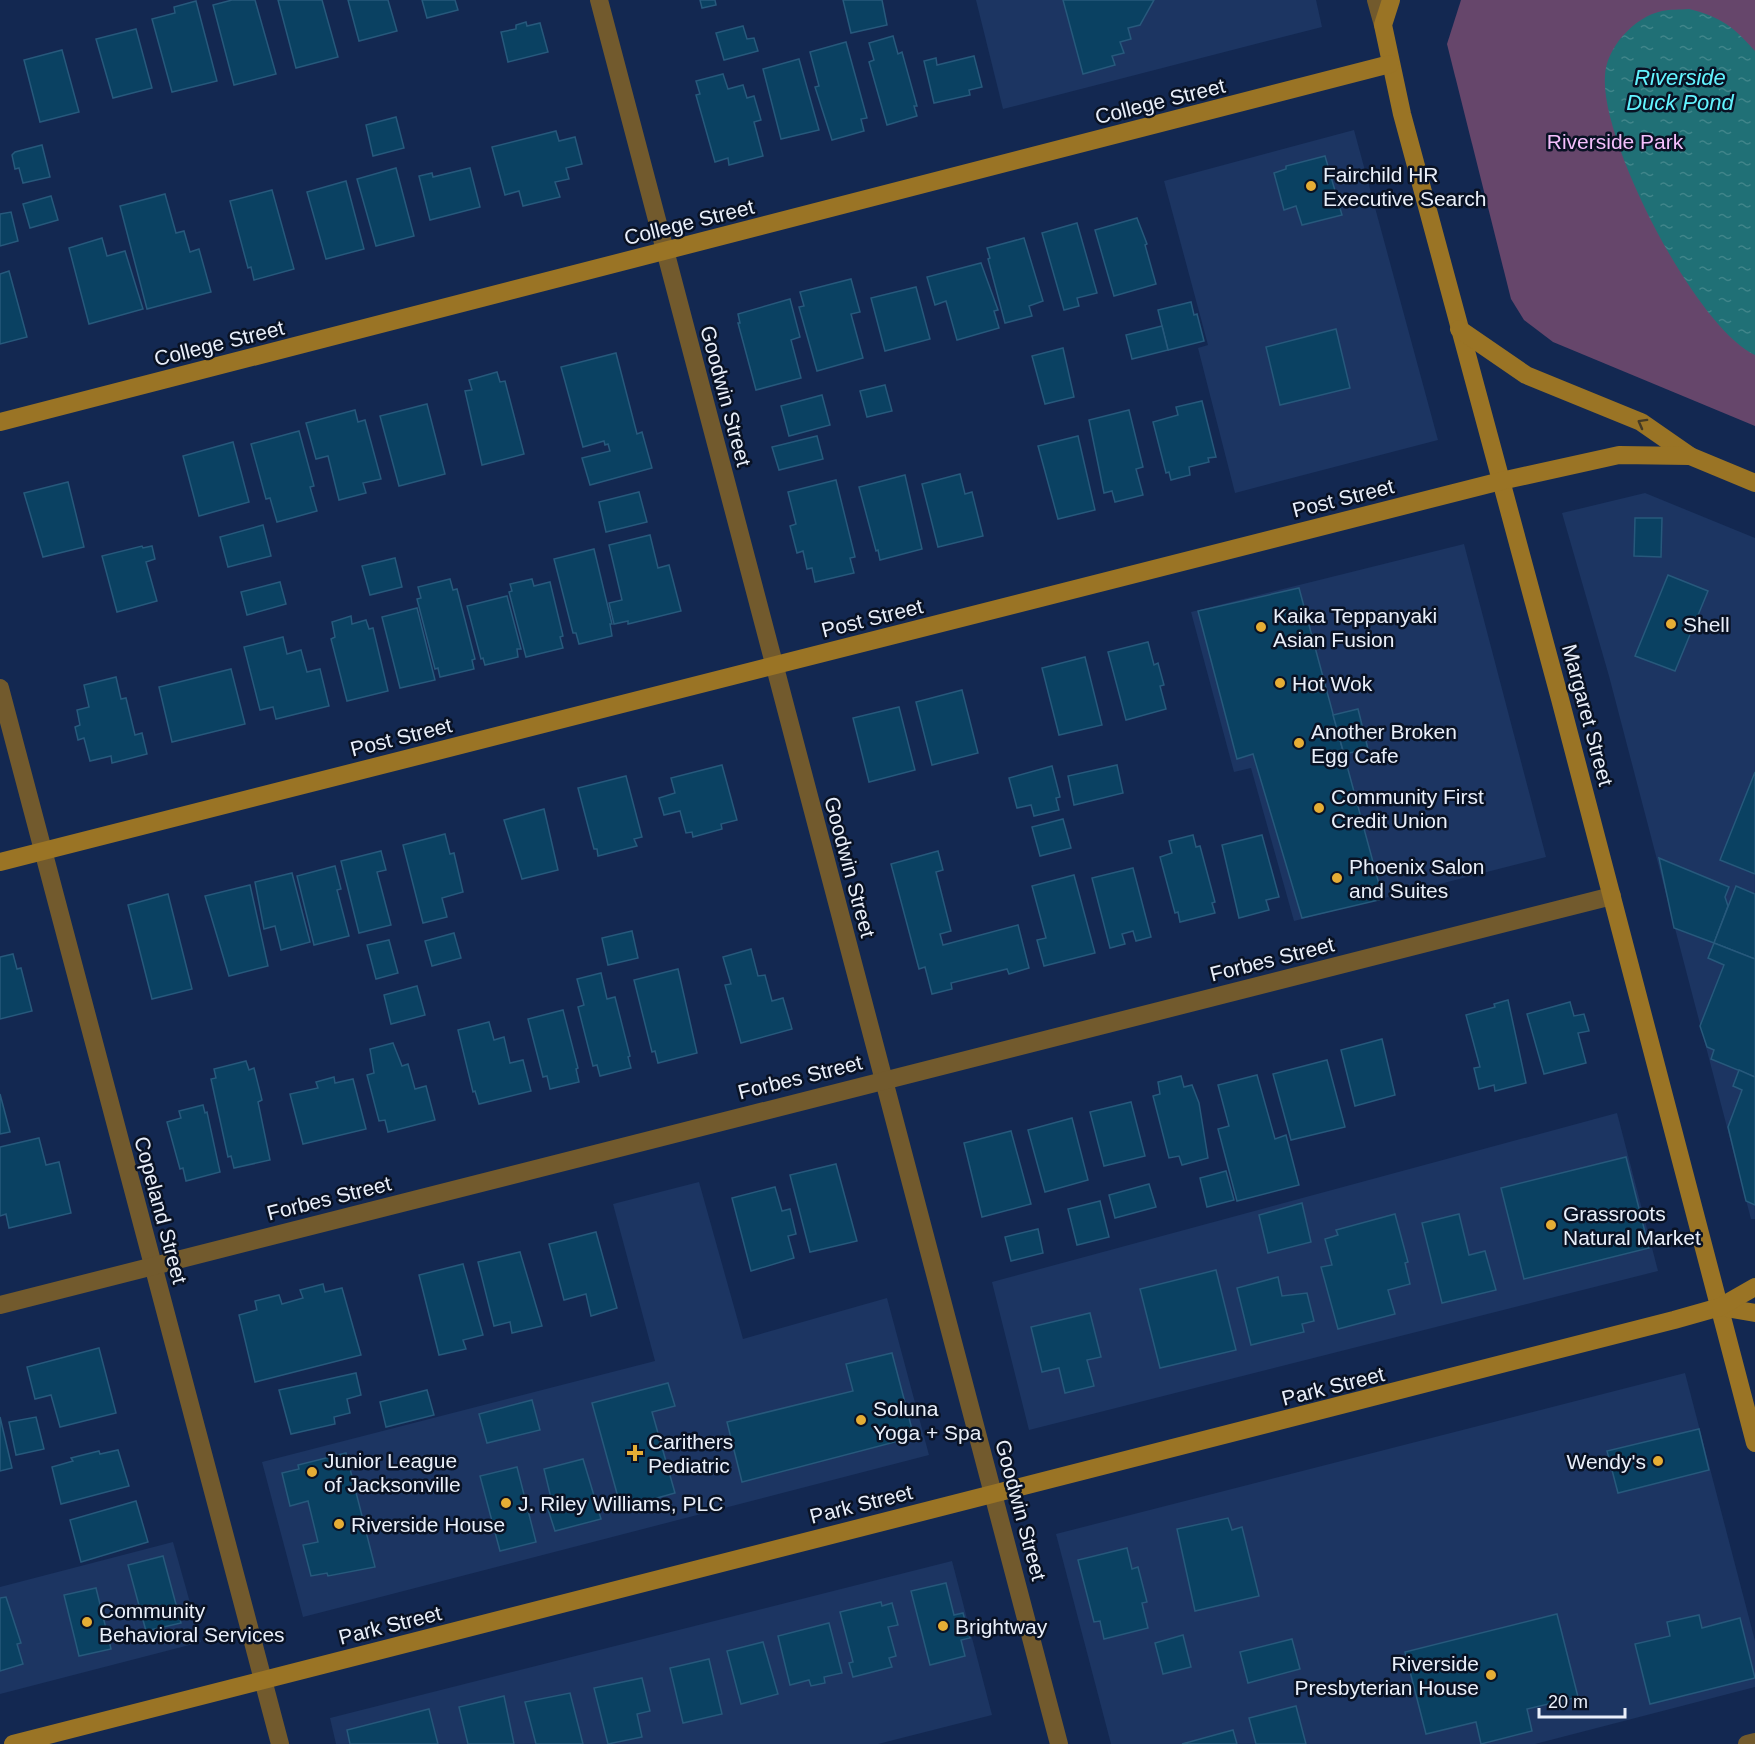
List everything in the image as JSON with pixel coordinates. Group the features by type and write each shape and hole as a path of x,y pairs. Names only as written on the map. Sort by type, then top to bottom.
{"street":[{"name":"Goodwin Street","path":"599,0 1059,1744"},
{"name":"Margaret Street","path":"1376,0 1390,64 1459,329 1612,896 1755,1443"},
{"path":"1383,25 1390,0"},
{"name":"College Street","path":"0,422 1390,64"},
{"path":"1459,329 1526,375 1641,422 1690,456"},
{"name":"Post Street","path":"0,862 1501,481 1619,455 1690,456 1755,483"},
{"name":"Copeland Street","path":"0,688 280,1744"},
{"name":"Forbes Street","path":"0,1305 882,1079 1612,896"},
{"name":"Park Street","path":"13,1744 993,1493 1337,1408 1720,1307 1755,1287"},
{"name":"Park Street","path":"1720,1307 1755,1313"},
{"path":"1747,1744 1755,1742"}],"shaded area":[{"path":"976,0 1316,0 1322,27 1003,109"},
{"path":"1354,130 1438,440 1235,493 1198,348 1208,345 1164,181"},
{"path":"1645,493 1755,538 1755,1219 1751,1219 1609,676 1562,513"},
{"path":"1464,544 1546,857 1294,921 1251,768 1234,772 1191,612"},
{"path":"1617,1113 1658,1271 1029,1430 992,1282"},
{"path":"699,1182 743,1339 887,1298 929,1455 303,1617 262,1462 655,1361 613,1204"},
{"path":"1685,1373 1755,1641 1755,1687 1535,1744 1111,1744 1056,1534"},
{"path":"173,1542 201,1642 0,1694 0,1587"},
{"path":"952,1561 992,1715 878,1744 336,1744 330,1718"}],"green space":[{"name":"Riverside Park","path":"1461,0 1755,0 1755,426 1553,342 1524,320 1511,299 1447,44"}],"water":[{"name":"Riverside Duck Pond","path":"1689,9 1726,24 1755,51 1755,355 1731,338 1706,309 1680,272 1635,186 1618,143 1608,106 1605,76 1607,65 1610,55 1623,35 1652,14 1665,10"}],"building":[{"path":"232,0 255,0 276,74 234,85 213,5"},
{"path":"278,0 322,0 338,57 296,68"},
{"path":"348,0 388,0 397,31 359,41"},
{"path":"422,0 455,0 458,10 427,18"},
{"path":"700,0 715,0 716,5 702,8"},
{"path":"843,0 882,0 887,25 851,33"},
{"path":"1063,0 1154,0 1140,25 1128,28 1131,39 1120,42 1124,53 1112,56 1115,65 1083,74"},
{"path":"196,1 217,81 172,92 152,19 175,13 174,7"},
{"path":"526,22 527,26 540,23 548,52 508,62 501,32 516,29 516,25"},
{"path":"743,26 747,39 754,38 758,51 724,60 716,33"},
{"path":"136,29 152,88 113,98 96,39"},
{"path":"893,36 898,54 902,52 917,106 914,106 917,116 887,125 869,62 874,60 869,43"},
{"path":"846,42 867,118 861,119 864,131 832,140 815,87 819,86 810,52"},
{"path":"62,50 79,112 40,122 24,60"},
{"path":"974,56 982,87 969,90 970,95 934,103 924,61 936,58 937,65"},
{"path":"799,59 819,130 781,139 763,69"},
{"path":"723,74 728,89 743,85 747,98 754,96 761,120 754,122 763,156 729,165 728,158 715,162 696,95 700,94 696,81"},
{"path":"396,117 404,148 373,156 366,125"},
{"path":"556,131 559,141 575,137 582,164 566,168 569,179 555,182 560,197 523,206 519,191 505,195 492,147"},
{"path":"42,145 50,177 23,183 19,168 15,169 12,155 15,152"},
{"path":"1325,156 1342,215 1302,225 1296,206 1284,210 1274,173 1286,169 1286,166"},
{"path":"396,168 414,236 376,246 357,179"},
{"path":"470,168 480,207 430,220 419,176 432,173 433,177"},
{"path":"346,181 364,249 326,259 307,192"},
{"path":"272,190 294,269 254,280 251,267 248,268 230,201"},
{"path":"165,194 176,233 184,231 190,252 199,249 211,292 147,309 120,206"},
{"path":"51,196 58,220 30,228 23,204"},
{"path":"11,212 18,241 0,246 0,214"},
{"path":"1137,218 1147,244 1145,245 1156,284 1114,296 1095,230"},
{"path":"1077,223 1097,293 1077,298 1079,306 1064,310 1042,233"},
{"path":"102,238 107,256 125,251 143,309 89,324 69,248"},
{"path":"1024,238 1043,301 1029,306 1032,316 1005,323 987,248"},
{"path":"981,263 998,310 994,311 999,328 957,340 946,301 935,305 927,277"},
{"path":"9,271 27,337 0,344 0,274"},
{"path":"851,279 860,312 851,314 863,358 817,371 799,307 804,306 800,292"},
{"path":"916,287 930,339 885,351 871,298"},
{"path":"790,299 800,337 791,340 801,378 756,390 738,323 740,323 738,314"},
{"path":"1191,302 1194,315 1197,314 1204,341 1168,350 1158,310"},
{"path":"1162,326 1168,350 1132,359 1126,335"},
{"path":"1336,329 1350,388 1280,405 1266,347"},
{"path":"1063,348 1074,397 1045,404 1032,356"},
{"path":"616,353 637,434 642,432 652,468 590,485 582,458 610,451 608,444 605,445 604,441 583,447 561,367"},
{"path":"497,372 500,382 505,381 524,454 482,465 465,391 472,390 469,380"},
{"path":"885,385 892,411 867,417 860,391"},
{"path":"822,395 830,425 789,436 781,406"},
{"path":"1202,401 1216,457 1208,458 1209,462 1189,467 1190,475 1171,480 1169,472 1166,473 1153,422 1178,415 1176,407"},
{"path":"427,404 445,474 399,486 380,416"},
{"path":"355,410 358,422 365,420 381,479 363,483 366,493 339,500 328,456 316,459 306,423"},
{"path":"1129,410 1143,467 1136,469 1143,495 1115,502 1112,491 1104,493 1089,420"},
{"path":"299,431 314,486 310,487 317,511 277,522 270,498 266,499 251,444"},
{"path":"817,436 823,459 779,470 772,447"},
{"path":"1078,436 1095,510 1058,519 1038,446"},
{"path":"233,442 249,502 199,516 183,456"},
{"path":"960,474 965,494 972,492 983,536 938,547 922,484"},
{"path":"905,475 922,549 880,560 859,487"},
{"path":"836,480 855,557 850,558 854,573 815,582 812,568 807,569 803,551 797,553 790,526 796,524 788,492"},
{"path":"68,482 84,547 43,557 24,493"},
{"path":"639,492 647,522 606,532 599,502"},
{"name":"Shell","path":"1635,518 1662,518 1661,557 1634,556"},
{"path":"263,525 271,556 228,567 220,537"},
{"path":"650,535 658,568 669,565 681,611 628,624 628,621 614,624 609,603 622,600 609,545"},
{"path":"142,546 143,548 152,546 155,559 146,562 157,601 117,612 102,556"},
{"path":"594,549 612,624 610,624 612,636 579,644 576,633 573,633 554,559"},
{"path":"395,558 402,587 370,595 362,566"},
{"name":"Shell","path":"1668,575 1708,591 1675,671 1635,656"},
{"path":"450,579 453,590 457,589 475,659 472,660 474,669 440,677 438,668 435,669 417,599 421,598 418,587"},
{"path":"532,579 534,586 550,582 563,636 560,637 563,648 526,657 509,592 512,591 510,584"},
{"path":"280,582 286,604 247,615 241,592"},
{"path":"1299,588 1383,899 1302,918 1253,754 1237,759 1198,611"},
{"path":"507,596 521,649 517,649 518,657 485,665 483,658 481,659 467,606"},
{"path":"417,608 435,680 400,688 382,617"},
{"path":"351,616 352,624 366,620 369,629 373,628 388,691 347,701 331,639 335,637 332,622"},
{"path":"283,637 287,654 301,650 307,672 320,669 329,706 276,719 273,707 260,710 244,647"},
{"path":"1148,642 1154,665 1158,663 1164,685 1160,686 1166,709 1126,720 1108,652"},
{"path":"1085,657 1102,725 1059,735 1042,668"},
{"path":"231,669 245,724 172,742 159,687"},
{"path":"116,677 121,699 126,698 135,735 142,733 147,754 112,763 111,756 90,761 84,738 78,740 75,727 80,725 77,710 89,707 84,685"},
{"path":"962,690 978,753 932,765 916,702"},
{"path":"899,707 915,770 869,782 853,718"},
{"path":"1358,709 1368,749 1344,754 1333,715"},
{"path":"722,765 737,820 721,824 722,829 693,837 692,832 686,833 680,811 664,815 659,798 675,793 671,778"},
{"path":"1117,765 1123,793 1074,805 1068,776"},
{"path":"1052,766 1060,797 1056,798 1059,810 1034,816 1031,805 1017,808 1009,778"},
{"path":"1755,772 1755,874 1720,860"},
{"path":"626,776 642,837 634,839 637,846 598,856 597,849 594,849 578,788"},
{"path":"544,809 558,870 522,879 504,820"},
{"path":"1063,819 1071,848 1040,856 1032,827"},
{"path":"445,834 450,854 454,853 463,892 442,898 447,917 423,923 403,845"},
{"path":"1193,835 1196,847 1200,846 1215,902 1212,903 1215,913 1180,922 1178,912 1175,913 1160,857 1172,853 1169,841"},
{"path":"1262,835 1279,897 1266,900 1269,910 1239,918 1222,845"},
{"path":"381,851 386,870 377,872 391,925 359,933 341,861"},
{"path":"938,851 943,870 936,872 951,931 940,934 943,945 1018,925 1029,968 1009,974 1007,969 951,983 952,989 932,994 925,967 919,969 891,864"},
{"path":"1659,858 1729,887 1725,897 1728,906 1714,943 1674,928"},
{"path":"335,866 341,889 337,890 349,936 314,945 297,876"},
{"path":"1133,868 1151,937 1136,941 1133,931 1122,934 1125,944 1110,948 1092,878"},
{"path":"292,873 310,942 281,950 275,926 264,929 255,882"},
{"path":"1074,875 1095,953 1044,966 1037,940 1046,938 1032,886"},
{"path":"250,885 268,966 229,976 205,896"},
{"path":"1736,886 1755,894 1755,959 1714,943"},
{"path":"168,894 192,989 152,999 128,905"},
{"path":"632,931 638,958 608,965 602,938"},
{"path":"454,933 461,958 432,966 425,941"},
{"path":"389,940 398,973 376,979 367,945"},
{"path":"1714,943 1755,959 1755,1077 1711,1059 1714,1050 1707,1047 1700,1026 1724,965 1708,958"},
{"path":"751,949 758,976 765,975 772,1001 783,998 792,1029 741,1043 725,985 731,984 723,957"},
{"path":"13,954 17,969 21,968 32,1011 0,1019 0,957"},
{"path":"678,969 697,1053 658,1063 655,1051 652,1052 634,980"},
{"path":"601,973 607,999 615,997 631,1068 600,1076 597,1065 593,1066 578,1007 584,1005 577,979"},
{"path":"417,986 425,1015 391,1024 384,995"},
{"path":"1508,1000 1526,1083 1495,1091 1494,1085 1479,1089 1474,1068 1480,1067 1466,1015 1495,1007 1494,1004"},
{"path":"1570,1002 1574,1016 1584,1014 1589,1031 1578,1033 1586,1063 1544,1074 1527,1014"},
{"path":"563,1010 578,1068 576,1069 579,1082 550,1089 547,1076 543,1077 528,1019"},
{"path":"489,1022 494,1040 504,1037 510,1063 523,1060 531,1091 479,1104 475,1091 473,1092 458,1030"},
{"path":"1382,1039 1395,1095 1355,1106 1341,1050"},
{"path":"393,1043 402,1066 408,1064 415,1089 426,1086 435,1120 388,1132 385,1120 379,1121 367,1075 374,1073 370,1049"},
{"path":"1327,1060 1345,1127 1291,1140 1273,1074"},
{"path":"246,1061 249,1070 254,1068 262,1100 258,1102 270,1160 234,1168 231,1156 228,1157 211,1079 216,1078 214,1069"},
{"path":"1739,1070 1755,1077 1755,1205 1746,1201 1728,1127 1742,1090 1733,1086"},
{"path":"1257,1075 1275,1139 1286,1135 1299,1185 1237,1201 1218,1129 1229,1126 1218,1085"},
{"path":"1181,1076 1184,1087 1192,1085 1199,1103 1208,1158 1182,1165 1179,1156 1169,1158 1153,1096 1160,1094 1158,1082"},
{"path":"334,1077 335,1083 353,1079 366,1129 303,1144 290,1094 318,1088 316,1082"},
{"path":"0,1094 10,1132 0,1134"},
{"path":"1131,1102 1145,1156 1104,1166 1090,1112"},
{"path":"203,1105 205,1113 207,1112 220,1172 186,1181 183,1168 180,1169 167,1122 181,1118 179,1111"},
{"path":"1072,1118 1088,1180 1045,1192 1028,1130"},
{"path":"1011,1131 1031,1204 982,1217 964,1143"},
{"path":"39,1138 46,1165 59,1162 71,1213 9,1228 6,1214 0,1216 0,1147"},
{"path":"1626,1157 1649,1248 1524,1279 1501,1188"},
{"path":"836,1164 857,1241 810,1252 790,1175"},
{"path":"1226,1171 1234,1200 1207,1207 1200,1178"},
{"path":"1149,1184 1156,1207 1115,1218 1109,1195"},
{"path":"775,1187 782,1211 790,1209 796,1234 788,1236 794,1258 751,1271 732,1198"},
{"path":"1100,1201 1109,1237 1077,1245 1068,1209"},
{"path":"1302,1203 1311,1242 1268,1253 1259,1215"},
{"path":"1395,1214 1408,1262 1405,1263 1410,1284 1388,1290 1395,1314 1338,1329 1321,1267 1332,1265 1325,1239 1338,1235 1336,1230"},
{"path":"1459,1214 1469,1255 1485,1251 1496,1290 1442,1303 1422,1223"},
{"path":"1038,1229 1043,1253 1011,1261 1005,1237"},
{"path":"596,1232 617,1308 591,1316 586,1294 564,1300 549,1244"},
{"path":"520,1252 542,1326 512,1333 510,1322 494,1326 478,1262"},
{"path":"463,1264 483,1335 463,1340 466,1349 439,1355 419,1275"},
{"path":"1216,1270 1236,1350 1160,1368 1140,1289"},
{"path":"1278,1277 1282,1296 1307,1293 1314,1321 1302,1324 1304,1332 1251,1345 1237,1288"},
{"path":"323,1284 325,1292 342,1288 361,1355 255,1382 239,1315 257,1310 255,1301 279,1295 282,1304 303,1298 300,1290"},
{"path":"1090,1313 1101,1357 1087,1360 1094,1386 1065,1393 1059,1368 1042,1372 1031,1327"},
{"path":"99,1348 116,1413 60,1427 51,1395 35,1399 27,1367"},
{"path":"892,1353 914,1437 742,1482 727,1422 853,1391 846,1364"},
{"path":"356,1373 361,1395 347,1399 350,1413 334,1417 335,1424 291,1434 279,1390"},
{"name":"Carithers Pediatric","path":"668,1383 675,1406 652,1412 675,1493 621,1508 592,1403"},
{"path":"427,1390 434,1415 386,1427 380,1402"},
{"path":"532,1400 540,1430 487,1443 479,1414"},
{"path":"0,1417 12,1468 0,1471"},
{"path":"36,1417 44,1449 16,1455 9,1422"},
{"name":"Wendy's","path":"1699,1429 1709,1470 1618,1493 1607,1451"},
{"path":"118,1450 129,1486 61,1504 52,1467 73,1461 71,1458 99,1451 100,1454"},
{"name":"Riverside House","path":"346,1453 375,1567 328,1576 327,1573 311,1576 303,1545 318,1542 308,1501 290,1506 282,1473 299,1469 298,1465"},
{"path":"583,1459 601,1519 555,1531 545,1500 551,1498 544,1469"},
{"path":"517,1467 536,1542 500,1551 480,1476"},
{"path":"136,1501 148,1542 81,1562 70,1520"},
{"path":"1228,1518 1232,1530 1242,1527 1259,1596 1195,1611 1177,1529"},
{"path":"1127,1548 1132,1569 1138,1567 1147,1602 1142,1603 1148,1628 1104,1639 1100,1621 1094,1622 1078,1560"},
{"path":"163,1556 181,1623 146,1631 128,1565"},
{"name":"Brightway","path":"946,1583 954,1615 963,1613 970,1638 961,1640 965,1656 930,1665 911,1591"},
{"name":"Community Behavioral Services","path":"96,1588 111,1649 79,1656 64,1595"},
{"path":"6,1597 21,1643 17,1644 23,1664 0,1671 0,1598"},
{"path":"881,1602 882,1606 892,1603 898,1625 888,1627 896,1656 889,1658 892,1667 853,1677 849,1663 853,1662 840,1612"},
{"name":"Riverside Presbyterian House","path":"1557,1614 1578,1697 1527,1709 1532,1731 1481,1744 1476,1722 1426,1734 1405,1652"},
{"path":"1699,1615 1702,1628 1740,1618 1755,1678 1650,1704 1635,1644 1670,1636 1667,1622"},
{"path":"829,1623 842,1673 824,1677 825,1683 811,1686 809,1680 790,1685 778,1636"},
{"path":"1183,1635 1191,1667 1163,1674 1155,1643"},
{"path":"1292,1639 1300,1669 1248,1683 1240,1652"},
{"path":"763,1642 778,1694 741,1704 727,1651"},
{"path":"709,1659 722,1714 683,1723 670,1668"},
{"path":"642,1678 650,1711 637,1714 642,1737 608,1744 594,1688"},
{"path":"570,1693 583,1744 536,1744 525,1702"},
{"path":"504,1696 514,1744 468,1744 459,1707"},
{"path":"1296,1706 1306,1744 1256,1744 1249,1718"},
{"path":"429,1709 438,1744 350,1744 347,1730"},
{"path":"1233,1730 1237,1744 1182,1744"}],"place":[{"name":"Fairchild HR Executive Search","path":"1311,186"},
{"name":"Shell","path":"1671,624"},
{"name":"Kaika Teppanyaki Asian Fusion","path":"1261,627"},
{"name":"Hot Wok","path":"1280,683"},
{"name":"Another Broken Egg Cafe","path":"1299,743"},
{"name":"Community First Credit Union","path":"1319,808"},
{"name":"Phoenix Salon and Suites","path":"1337,878"},
{"name":"Grassroots Natural Market","path":"1551,1225"},
{"name":"Soluna Yoga + Spa","path":"861,1420"},
{"name":"Carithers Pediatric","path":"635,1453"},
{"name":"Wendy's","path":"1658,1461"},
{"name":"Junior League of Jacksonville","path":"312,1472"},
{"name":"J. Riley Williams, PLC","path":"506,1503"},
{"name":"Riverside House","path":"339,1524"},
{"name":"Community Behavioral Services","path":"87,1622"},
{"name":"Brightway","path":"943,1626"},
{"name":"Riverside Presbyterian House","path":"1491,1675"}]}
